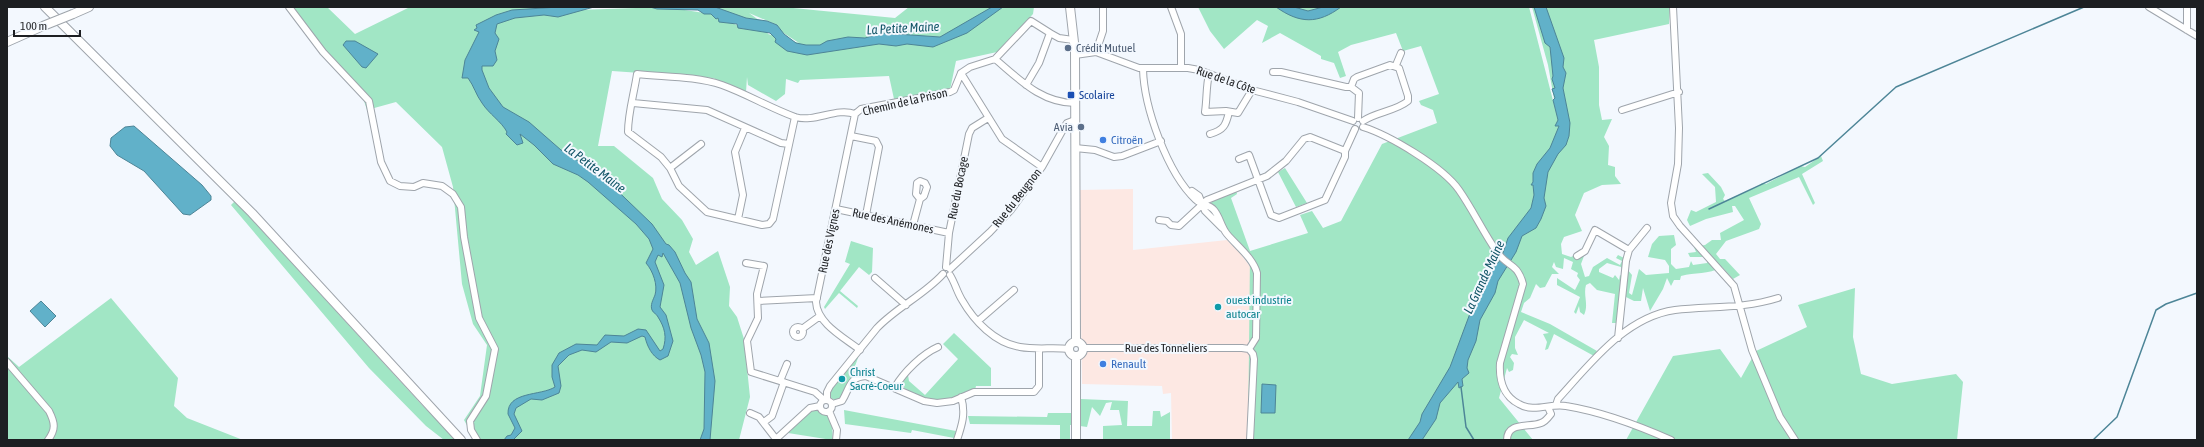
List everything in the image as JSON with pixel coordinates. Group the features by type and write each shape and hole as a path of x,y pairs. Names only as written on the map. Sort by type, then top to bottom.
{"main road":[{"path":"45,7 252,212 461,440"},
{"path":"7,42 89,7"},
{"path":"1070,7 1075,55 1076,342"},
{"path":"1076,342 1082,344 1083,348 1082,353 1076,356 1072,354 1069,349 1072,343 1076,342"},
{"path":"1076,356 1076,440"}],"street":[{"path":"289,7 332,63 366,95 371,106 381,162 390,181 400,186 414,187 423,184 442,186 453,194 462,207 464,237 479,318 495,349 486,396 470,421 471,430 477,440"},
{"path":"1096,52 1103,31 1103,7"},
{"path":"1171,7 1181,34 1181,68"},
{"path":"1673,7 1679,92 1678,164 1671,203 1673,216 1680,226 1729,278 1737,293 1752,350 1780,417 1795,440"},
{"path":"2149,7 2197,36"},
{"path":"2187,7 2187,30"},
{"path":"1042,167 1002,139 961,73 970,67 995,59 1031,21 1059,38 1074,40"},
{"path":"1026,85 1039,63 1050,33"},
{"name":"Rue de la Côte","path":"1075,55 1096,52 1143,68 1193,69 1252,90 1298,102 1359,122 1383,135 1442,172 1458,188 1500,255 1513,264 1520,273 1523,284 1500,363 1500,380 1511,399 1520,405 1530,408 1548,407"},
{"path":"1396,65 1401,53"},
{"path":"995,59 1043,97 1062,102 1075,103"},
{"path":"1351,87 1356,77 1390,65 1396,65"},
{"path":"1240,159 1250,156 1271,215 1279,218 1325,200 1345,157 1345,151 1355,129 1352,124 1372,115 1404,105 1408,101 1408,96 1399,68 1396,65"},
{"path":"1143,68 1145,95 1169,162 1178,177 1198,196 1203,205"},
{"path":"1272,72 1281,72 1351,87 1358,93 1359,122"},
{"name":"Chemin de la Prison","path":"633,103 637,74 707,81 744,94 795,117 807,118 848,111 855,114 861,109 950,92 954,90 961,73"},
{"path":"1209,74 1205,92 1207,99 1205,112 1238,113 1252,90"},
{"path":"1622,110 1679,92"},
{"path":"789,144 780,143 707,110 633,103 629,111 628,132 661,157 670,168 679,186 706,212 762,225 769,224 772,219 789,144 795,117"},
{"path":"1210,134 1219,132 1225,126 1229,112"},
{"name":"Rue des Vignes","path":"820,316 816,307 817,298 855,114"},
{"name":"Rue du Bocage","path":"947,271 949,233 969,134 972,128 988,118"},
{"name":"Rue du Beugnon","path":"829,411 826,402 828,389 885,320 931,287 1004,219 1042,167 1065,126 1075,120"},
{"path":"738,219 743,195 735,152 745,128"},
{"path":"851,136 876,141 879,147 866,215"},
{"path":"1159,220 1167,222 1171,225 1179,226 1212,197 1267,176 1286,161 1304,139 1310,137 1345,151"},
{"path":"1075,148 1095,150 1114,157 1122,156 1161,141"},
{"path":"670,168 701,144"},
{"path":"913,225 920,199"},
{"path":"1203,205 1210,206 1214,211 1223,229 1253,264 1257,273 1256,338 1249,349 1254,357 1250,440"},
{"name":"Rue des Anémones","path":"836,209 949,233"},
{"path":"1618,338 1626,261 1629,250 1647,228"},
{"path":"1576,256 1585,251 1595,230 1629,250"},
{"path":"746,263 764,266 757,294 758,318 747,342 751,372 815,392 826,402"},
{"path":"947,271 962,299 978,321 1005,343 1039,350 1069,349"},
{"path":"875,278 906,305"},
{"path":"978,321 1014,290"},
{"path":"758,301 817,298"},
{"path":"1556,405 1558,399 1598,355 1634,326 1655,315 1700,308 1740,307 1778,298"},
{"path":"802,329 820,316 860,350"},
{"path":"895,387 901,377 928,352 938,347"},
{"name":"Rue des Tonneliers","path":"1083,348 1249,349"},
{"path":"750,413 764,422 776,440 810,408 826,402 842,401 848,385 858,376 866,376 931,402 948,402 974,392 1034,392 1039,386 1039,350"},
{"path":"7,362 49,411 54,420 55,427 48,440"},
{"path":"764,422 772,416 787,364"},
{"path":"958,440 963,422 964,407 961,397"},
{"path":"826,402 822,410 829,411 837,430 836,440"},
{"path":"1507,440 1511,430 1518,426 1541,424 1551,414 1548,407 1556,405 1583,409 1628,421 1671,440"}],"shaded area":[{"path":"1133,189 1133,250 1227,240 1240,253 1254,272 1250,440 1172,440 1171,393 1163,394 1162,386 1082,384 1079,190"}],"green space":[{"path":"288,7 327,7 355,34 410,7 581,7 578,10 665,7 711,14 748,30 709,7 783,7 895,18 909,7 1034,7 1033,14 997,52 956,61 950,90 894,99 889,76 800,80 798,83 786,79 785,94 776,101 748,85 747,77 746,92 713,78 612,71 598,146 614,146 653,178 662,199 682,220 693,239 689,252 696,265 718,251 730,287 729,306 737,317 744,339 750,397 739,440 475,440 464,420 480,396 487,345 473,324 462,284 453,187 442,147 396,102 367,110 363,98","holes":["749,13 777,25 782,32 799,43 768,34 763,23"]},
{"path":"1198,7 1529,7 1557,116 1548,65 1532,7 1670,7 1669,24 1594,40 1599,67 1599,105 1602,120 1612,119 1604,137 1609,146 1608,165 1615,167 1615,176 1621,184 1602,185 1584,193 1575,215 1582,231 1564,237 1561,244 1562,254 1571,257 1581,252 1584,256 1581,264 1585,277 1589,276 1593,267 1607,258 1620,265 1622,261 1616,258 1618,255 1624,258 1623,274 1621,267 1607,263 1599,269 1599,272 1613,278 1615,275 1619,280 1620,275 1623,277 1616,323 1612,323 1615,294 1597,290 1590,283 1586,285 1585,289 1586,308 1584,315 1580,312 1579,306 1576,314 1574,312 1580,297 1557,285 1557,278 1575,290 1580,280 1577,276 1578,273 1571,269 1573,262 1564,258 1563,269 1556,267 1554,262 1552,267 1559,274 1552,274 1545,287 1540,288 1536,284 1530,298 1524,303 1521,312 1550,324 1597,351 1594,356 1554,334 1548,349 1545,350 1547,342 1543,334 1549,333 1524,320 1515,337 1515,348 1518,355 1512,354 1510,357 1514,363 1513,370 1509,372 1507,368 1499,398 1533,440 1248,440 1250,256 1225,228 1211,203 1213,199 1236,190 1237,194 1231,198 1250,251 1308,233 1300,215 1312,211 1323,228 1341,221 1382,144 1437,123 1433,110 1421,105 1419,101 1439,94 1421,46 1403,51 1396,33 1351,45 1338,52 1346,76 1340,78 1334,63 1321,59 1321,56 1280,33 1262,43 1268,26 1257,20 1224,49 1210,31"},
{"path":"1821,156 1823,161 1802,174 1815,203 1813,205 1799,177 1749,198 1761,224 1759,229 1726,241 1716,254 1720,259 1725,259 1740,275 1733,279 1722,267 1717,270 1681,276 1680,280 1674,280 1671,286 1667,278 1663,289 1650,311 1643,288 1641,301 1634,301 1624,296 1627,269 1632,275 1629,293 1632,295 1639,269 1646,275 1669,273 1669,266 1665,260 1648,257 1652,244 1659,236 1674,235 1676,245 1671,249 1671,264 1676,269 1689,267 1691,261 1693,265 1707,263 1709,253 1702,257 1690,257 1688,253 1696,252 1694,247 1705,245 1712,240 1721,240 1720,233 1744,220 1735,206 1732,206 1733,212 1706,219 1690,226 1687,220 1691,210 1696,212 1716,202 1715,187 1702,174 1708,173 1721,187 1725,195 1723,199 1725,201 1759,186 1762,183 1766,184 1800,166 1805,167"},
{"path":"1285,168 1307,203 1296,207 1278,172"},
{"path":"235,201 422,405 457,440 444,440 426,426 369,368 231,205"},
{"path":"851,241 873,248 872,272 869,275 859,267 840,291 858,306 857,308 839,293 825,309 824,307 850,264 845,262"},
{"path":"1855,288 1853,337 1861,374 1892,384 1956,374 1963,382 1957,440 1626,440 1673,356 1720,349 1741,378 1756,351 1807,327 1798,305"},
{"path":"111,298 178,378 174,406 187,418 243,440 7,440 7,356 19,367"},
{"path":"954,333 991,368 991,386 976,386 975,390 942,400 922,398 905,388 901,384 903,379 908,375 909,381 925,395 958,359 943,344"},
{"path":"859,355 854,369 863,374 849,383 842,398 835,400 831,398 831,389"},
{"path":"1081,399 1128,401 1127,426 1152,426 1153,411 1160,411 1161,417 1170,412 1170,440 1103,440 1103,426 1122,425 1119,410 1110,410 1112,402 1106,403 1100,416 1092,407 1087,427 1080,426"},
{"path":"844,410 956,431 954,438 912,430 911,433 845,424"},
{"path":"810,411 820,411 828,416 832,425 832,440 788,433"},
{"path":"1048,413 1073,413 1073,425 1070,425 1070,440 1060,440 1060,425 970,424 968,416 1047,417"}],"water":[{"path":"559,7 594,7 558,17 544,15 515,18 497,24 495,33 499,39 495,51 497,60 493,66 482,66 482,70 489,88 503,107 529,122 561,150 602,176 652,224 666,244 669,245 675,252 691,282 697,319 709,343 715,381 710,440 700,440 704,429 705,372 701,355 691,328 680,283 663,253 662,257 658,255 655,262 664,285 660,307 666,315 673,341 668,356 660,360 657,358 650,350 645,337 642,336 627,343 611,342 596,352 582,350 569,355 558,366 561,386 559,393 542,400 531,399 516,408 514,414 522,431 513,440 504,440 507,436 511,435 515,428 508,414 509,407 513,401 526,395 549,390 555,387 552,377 552,365 559,353 576,344 597,345 605,335 624,336 638,329 646,330 660,351 663,349 665,340 665,333 662,325 651,308 656,287 653,274 646,263 653,249 649,239 636,224 588,182 578,175 553,164 534,145 520,134 523,143 517,145 506,134 507,132 502,124 485,107 468,78 462,78 465,60 479,32 474,30 477,28 476,25 496,15 512,10"},
{"path":"650,7 715,7 746,18 767,21 777,25 784,34 796,43 820,45 827,41 848,37 865,38 882,33 940,37 992,7 1003,7 967,33 933,47 907,44 896,46 879,44 807,55 787,51 775,42 776,39 770,33 738,28 737,24 719,22 718,18 716,19 711,14 704,14 698,10 657,9"},
{"path":"1276,7 1294,7 1308,11 1323,7 1341,7 1325,17 1309,20 1293,17"},
{"path":"1534,7 1546,7 1564,58 1563,67 1566,73 1563,88 1570,123 1569,136 1566,145 1558,154 1548,172 1544,198 1546,206 1541,219 1536,228 1522,236 1516,252 1498,281 1495,293 1480,320 1476,341 1468,360 1467,368 1469,373 1462,379 1463,386 1459,388 1458,382 1440,403 1436,419 1422,440 1408,440 1420,422 1422,414 1450,367 1475,300 1481,295 1488,275 1501,259 1508,238 1531,208 1534,195 1533,185 1531,185 1533,182 1533,173 1537,164 1550,148 1559,126 1555,126 1558,120 1553,100 1555,98 1552,89 1555,88 1552,79 1550,47 1545,43"},
{"path":"346,41 355,41 378,54 366,68 362,67 343,45"},
{"path":"134,126 202,185 211,196 211,200 190,215 183,214 144,171 117,155 110,146 111,138 125,127"},
{"path":"41,301 56,316 45,327 30,311"},
{"path":"1262,384 1276,385 1275,413 1261,413"}],"waterway":[{"path":"1709,209 1818,158 1896,87 2084,7"},
{"path":"2093,440 2117,417 2156,310 2166,304 2197,293"},
{"path":"1461,387 1466,427 1474,440"}],"place":[{"name":"Crédit Mutuel","path":"1068,48"},
{"name":"Scolaire","path":"1071,95"},
{"name":"Avia","path":"1081,127"},
{"name":"Citroën","path":"1103,140"},
{"name":"ouest industrie autocar","path":"1218,307"},
{"name":"Renault","path":"1103,364"},
{"name":"Christ Sacré-Coeur","path":"842,379"}],"water label":[{"name":"La Petite Maine","path":"903,28"},
{"name":"La Petite Maine","path":"595,168"},
{"name":"La Grande Maine","path":"1484,277"}]}
